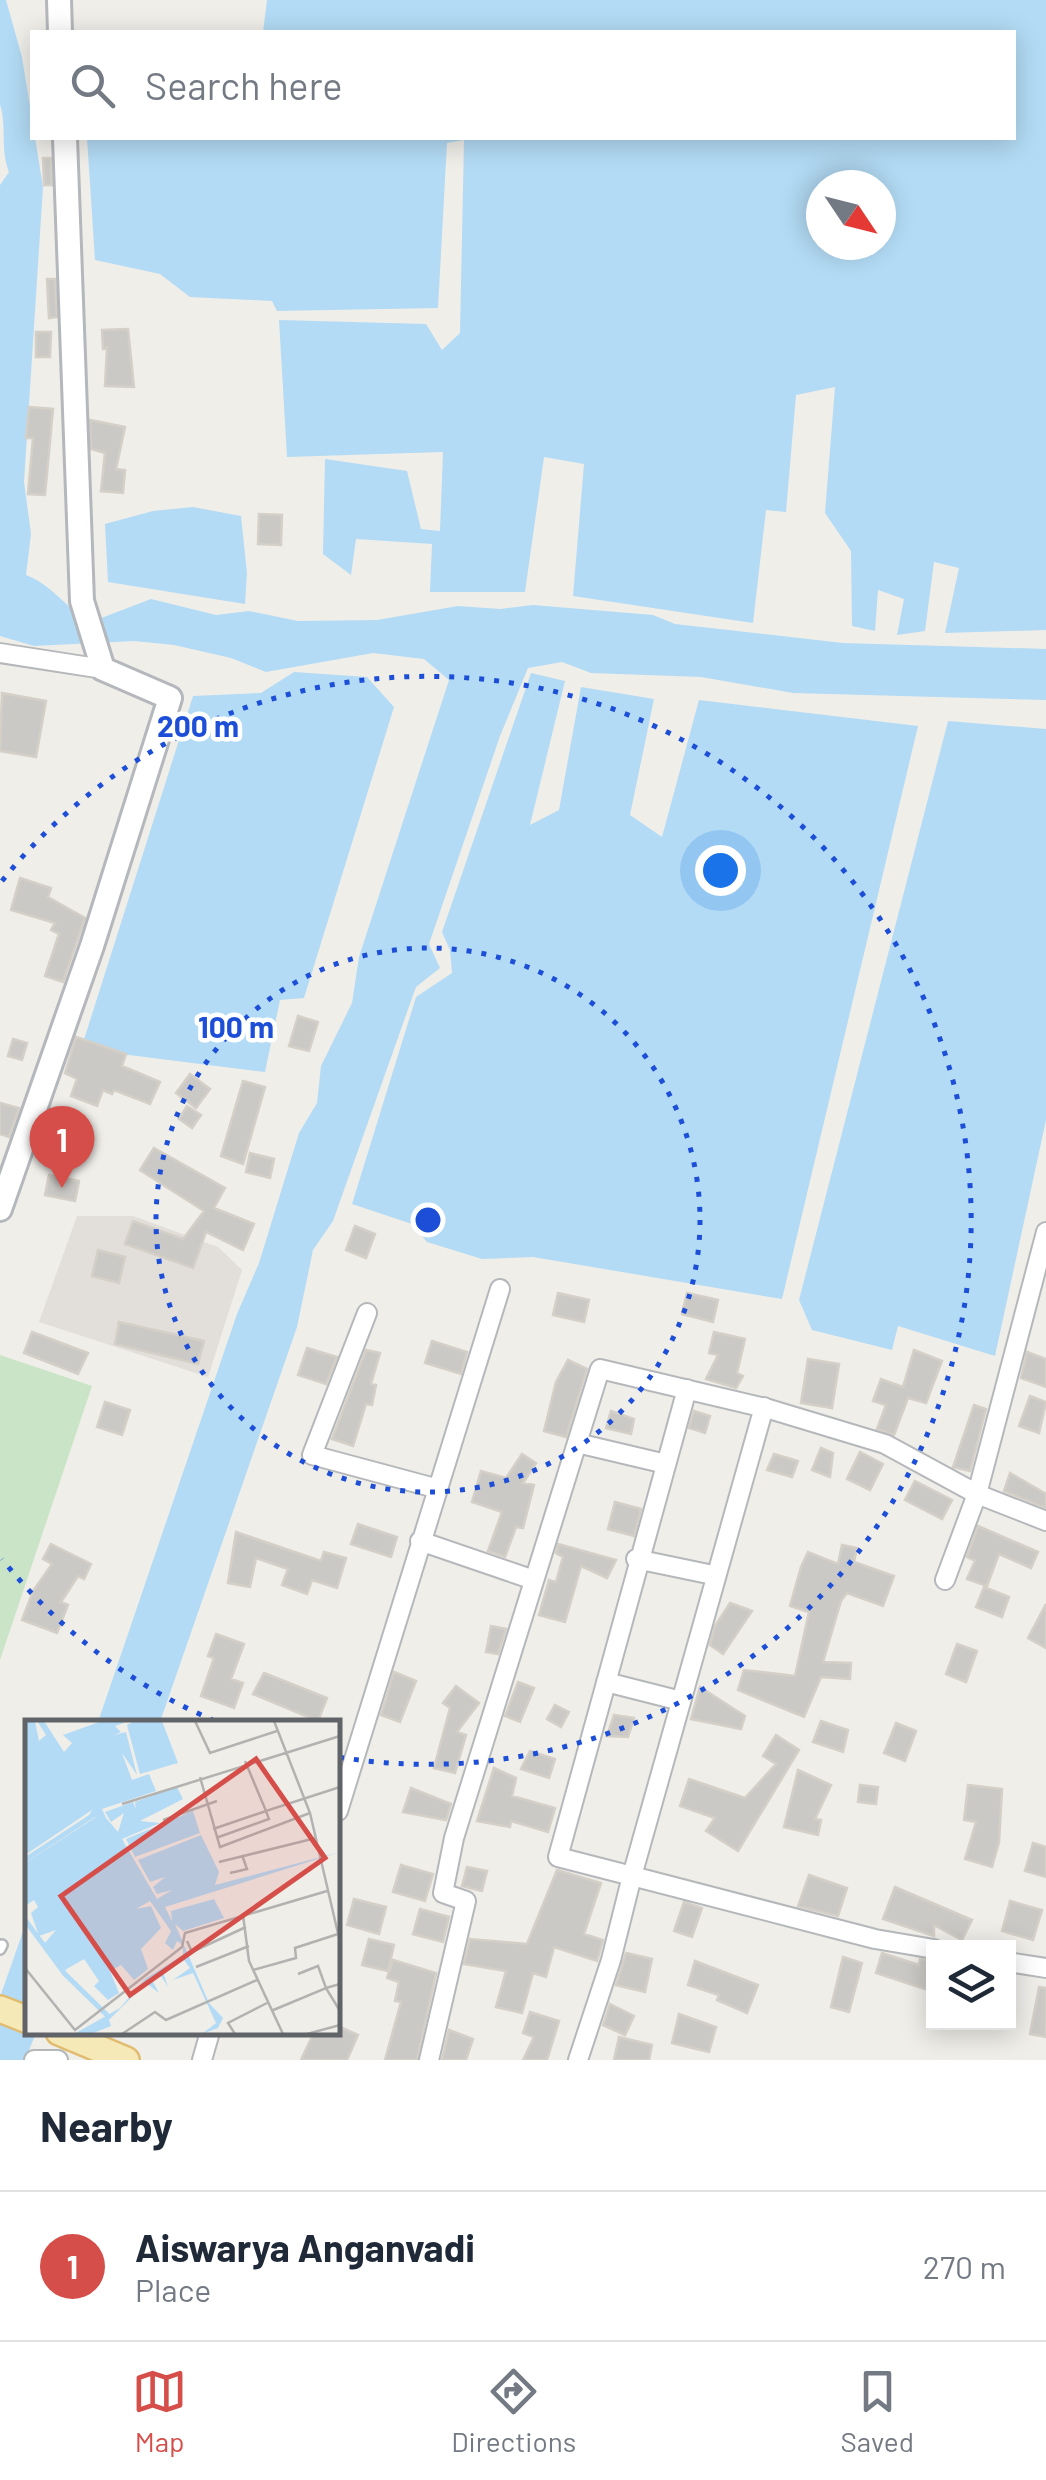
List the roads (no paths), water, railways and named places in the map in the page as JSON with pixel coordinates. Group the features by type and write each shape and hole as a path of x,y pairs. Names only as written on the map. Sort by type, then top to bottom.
{"main road":[{"path":"59,0 60,30"},
{"path":"2,1199 92,946 170,698 104,668 82,602 65,140"},
{"path":"0,2010 25,2019"},
{"path":"65,2035 107,2057"}],"street":[{"path":"0,653 104,668"},
{"path":"945,1580 977,1494 1046,1232"},
{"path":"340,1804 500,1288"},
{"path":"367,1314 312,1455 435,1488"},
{"path":"429,2060 466,1902 444,1893 454,1838 531,1579 600,1369 764,1407 885,1444 977,1494 1046,1521"},
{"path":"687,1389 636,1560 558,1858 874,1940 926,1948"},
{"path":"578,2060 611,1960 713,1576 764,1407"},
{"path":"578,1443 666,1464"},
{"path":"420,1542 531,1579"},
{"path":"636,1560 713,1576"},
{"path":"606,1682 681,1701"},
{"path":"1016,1963 1046,1968"},
{"path":"202,2060 209,2035"},
{"path":"34,2060 58,2060"}],"water":[{"path":"0,0 6,0 22,57 30,107 30,140 35,140 43,187 24,482 31,534 26,575 91,622 151,599 216,615 249,611 298,621 377,620 458,606 500,609 533,605 653,615 675,624 843,643 1046,649 1046,700 793,693 701,677 591,673 562,662 528,668 500,736 429,944 440,968 416,987 333,1221 313,1250 297,1327 161,1720 99,1720 237,1314 259,1263 299,1133 317,1103 321,1066 352,1003 359,957 449,680 424,659 373,653 266,672 231,658 174,645 134,641 34,646 0,636 0,185 9,172 0,104"},
{"path":"267,0 1046,0 1046,630 945,633 959,568 934,562 925,631 897,635 904,599 878,590 875,631 852,626 851,551 825,513 835,387 796,395 786,512 766,510 753,623 573,596 584,464 544,457 525,592 430,592 432,544 356,539 351,575 323,554 325,459 407,471 421,529 440,531 443,452 287,457 279,320 426,324 442,350 460,333 464,140 1016,140 1016,30 263,30"},
{"path":"87,140 464,140 447,143 438,308 277,311 272,301 190,297 160,274 95,260"},
{"path":"193,507 241,516 247,573 245,604 108,582 105,524 153,511"},
{"path":"294,672 367,677 394,707 304,998 280,1000 265,1072 81,1049 193,696 261,693"},
{"path":"531,673 565,681 530,825 559,810 581,687 654,699 630,815 662,837 699,700 918,726 782,1299 533,1257 482,1259 427,1242 412,1224 352,1204 416,997 452,973 450,950 442,932"},
{"path":"948,721 1046,729 1046,1120 995,1356 898,1326 892,1350 812,1330 799,1300"},
{"path":"25,1926 25,2035 35,2035 25,2060 0,2060 0,1997"}],"place":[{"name":"Aiswarya Anganvadi","path":"62,1188"}]}
